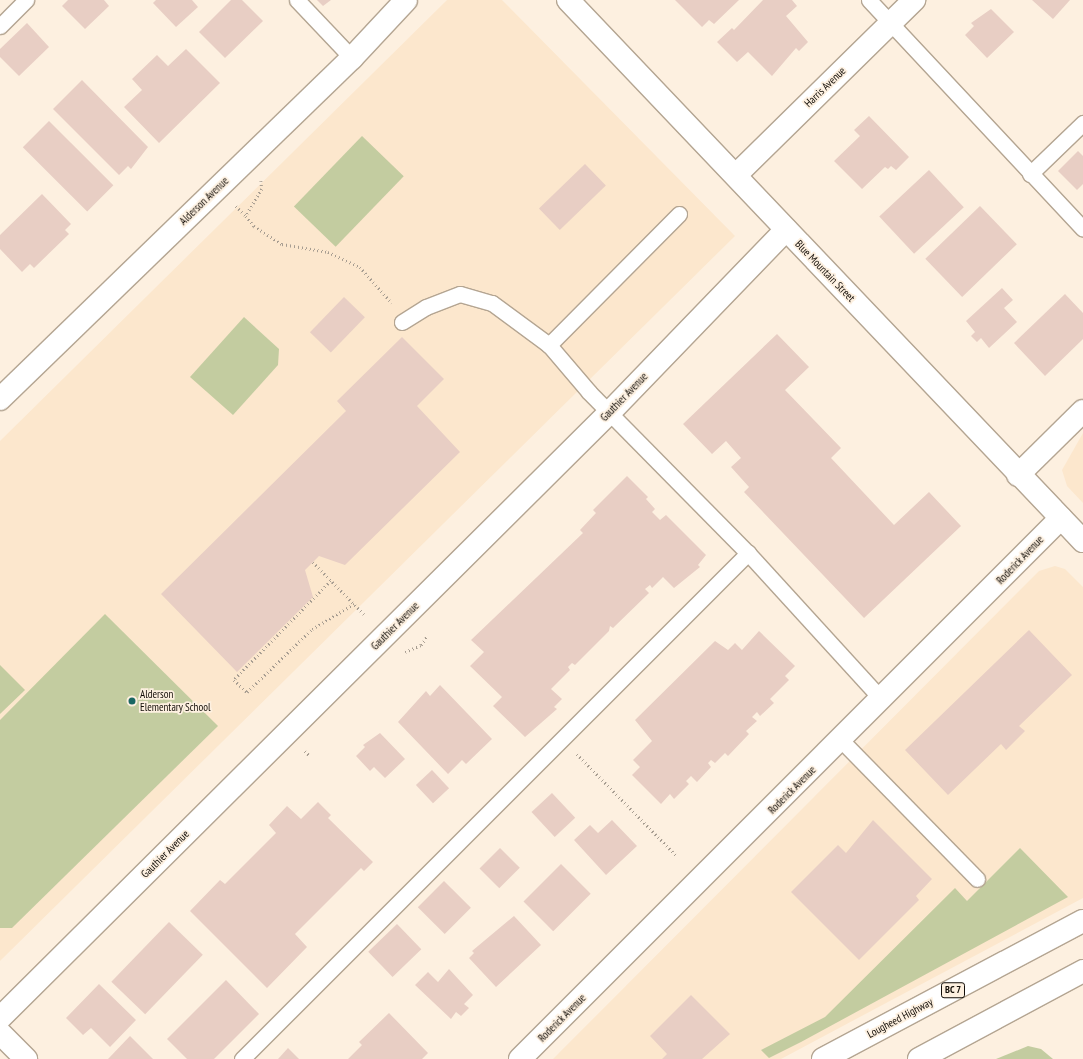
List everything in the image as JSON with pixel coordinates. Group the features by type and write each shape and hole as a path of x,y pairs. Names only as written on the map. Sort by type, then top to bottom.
{"street":[{"name":"Alderson Avenue","path":"0,399 352,58 406,0"},
{"name":"Blue Mountain Street","path":"568,0 736,174 786,230 1018,475 1083,541"},
{"name":"Harris Avenue","path":"736,174 914,0"},
{"name":"Gauthier Avenue","path":"0,1018 609,413 786,230"},
{"path":"1018,475 1083,411"},
{"name":"Roderick Avenue","path":"520,1059 842,741 1061,518"},
{"name":"Lougheed Highway","path":"823,1059 1083,921"},
{"path":"919,1059 1081,977"},
{"path":"0,1033 26,1059"}],"lane":[{"path":"0,26 26,0"},
{"path":"297,0 352,58"},
{"path":"869,0 1083,229"},
{"path":"1030,174 1083,123"},
{"path":"549,345 679,214"},
{"path":"402,322 426,307 460,294 492,304 549,345 609,413 748,553 882,700"},
{"path":"242,1059 748,553"},
{"path":"842,741 977,879"}],"path":[{"path":"246,216 262,189 261,179"},
{"path":"236,206 246,216 282,244 328,252 360,267 395,306"},
{"path":"313,562 364,614"},
{"path":"331,581 234,680 247,692 312,629 354,604"},
{"path":"562,739 677,856"}],"shaded area":[{"name":"Alderson Elementary School","path":"447,0 502,0 735,236 0,961 0,441"},
{"path":"1083,433 1083,503 1067,486 1062,470"},
{"path":"1055,566 1065,569 1083,587 1083,898 781,1059 553,1059 1039,571"}],"green space":[{"path":"362,136 404,176 336,247 294,206"},
{"path":"244,317 279,349 278,365 233,415 190,377"},
{"path":"105,614 218,726 12,928 0,928 0,720"},
{"path":"0,665 25,690 0,714"},
{"path":"1020,848 1068,897 769,1058 761,1050 825,1017 955,888 967,901"},
{"path":"1028,1046 1041,1049 1053,1059 996,1059"}],"building":[{"path":"68,0 104,0 109,6 85,29 62,6"},
{"path":"156,0 192,0 198,7 176,27 153,3"},
{"path":"231,0 242,0 263,21 225,58 199,32"},
{"path":"317,0 331,0 323,6"},
{"path":"675,0 739,0 714,24 709,20 702,27"},
{"path":"763,0 792,0 797,6 786,16 808,42 799,51 796,48 772,76 748,52 737,62 717,42 732,28 734,30"},
{"path":"1032,0 1070,0 1053,19"},
{"path":"991,9 1014,32 987,58 965,35 974,26 971,23"},
{"path":"27,23 49,47 19,76 0,57 0,49"},
{"path":"186,49 220,83 159,143 124,107 142,90 132,79 157,55 168,66"},
{"path":"82,80 148,147 131,169 128,166 119,175 53,109"},
{"path":"869,116 909,157 896,170 891,166 888,169 885,167 862,189 834,161 860,136 854,130"},
{"path":"49,121 113,185 87,212 23,147"},
{"path":"1078,151 1083,156 1083,184 1077,190 1058,171"},
{"path":"585,164 606,186 560,230 539,208"},
{"path":"929,170 964,207 914,254 879,216"},
{"path":"42,194 71,224 65,230 69,234 34,268 30,264 22,272 0,249 0,235"},
{"path":"980,206 1017,244 962,297 925,259"},
{"path":"1002,288 1013,300 1004,308 1017,322 989,348 981,338 977,342 971,336 975,332 966,321"},
{"path":"1065,294 1083,313 1083,339 1045,376 1014,343"},
{"path":"344,297 365,317 331,352 310,332"},
{"path":"777,334 809,367 785,390 841,448 831,458 894,525 929,492 961,526 864,618 744,492 749,487 731,467 741,458 726,441 712,454 683,424"},
{"path":"402,337 444,379 417,406 460,452 345,565 319,556 305,570 313,597 237,672 161,594 346,411 337,401"},
{"path":"627,476 648,497 646,499 655,509 652,512 660,520 666,515 706,555 698,565 700,567 674,588 663,577 652,588 650,585 645,589 649,593 613,628 610,626 609,631 575,665 572,663 568,667 570,670 551,689 562,699 554,707 557,709 525,737 493,706 502,697 470,666 484,652 471,640 583,533 580,530 596,513 593,510"},
{"path":"1029,630 1072,675 1019,726 1025,731 1006,750 1001,744 948,795 905,750"},
{"path":"759,631 795,666 785,676 789,680 770,699 774,703 760,716 757,712 752,717 757,721 746,731 749,734 728,756 725,753 715,763 711,760 708,763 711,767 697,782 691,776 686,781 689,784 674,799 670,794 661,804 632,775 640,767 633,760 652,741 635,720 715,641 728,650 735,643 742,650"},
{"path":"440,685 492,739 466,764 462,760 448,774 398,722 426,691 430,696"},
{"path":"380,733 405,759 385,778 374,767 370,771 356,756 365,747 363,745"},
{"path":"432,770 449,788 433,803 416,785"},
{"path":"552,793 575,818 555,837 532,812"},
{"path":"318,802 331,815 328,818 373,862 364,871 361,868 295,934 307,947 267,988 190,911 220,880 225,884 276,833 269,825 287,806 301,819"},
{"path":"612,820 637,846 606,875 574,840 590,825 598,833"},
{"path":"873,820 932,879 916,896 919,900 859,960 791,892 838,845 846,853"},
{"path":"500,848 520,868 499,888 479,869"},
{"path":"561,864 591,894 553,931 524,901"},
{"path":"444,881 471,908 445,934 418,907"},
{"path":"514,916 541,945 496,987 469,958 474,953 472,951"},
{"path":"169,922 203,955 145,1014 111,982"},
{"path":"397,924 421,949 393,977 368,952"},
{"path":"449,969 473,995 464,1004 469,1008 461,1016 456,1012 451,1019 415,985 428,972 438,982"},
{"path":"226,980 259,1014 214,1059 187,1059 167,1039"},
{"path":"99,984 136,1020 110,1047 91,1028 83,1035 66,1018"},
{"path":"691,995 730,1034 702,1059 662,1059 667,1054 650,1036"},
{"path":"389,1013 428,1053 422,1059 348,1059 362,1045 359,1042"},
{"path":"130,1036 153,1059 108,1059"},
{"path":"288,1048 299,1059 278,1059"}],"place":[{"name":"Alderson Elementary School","path":"132,701"}]}
